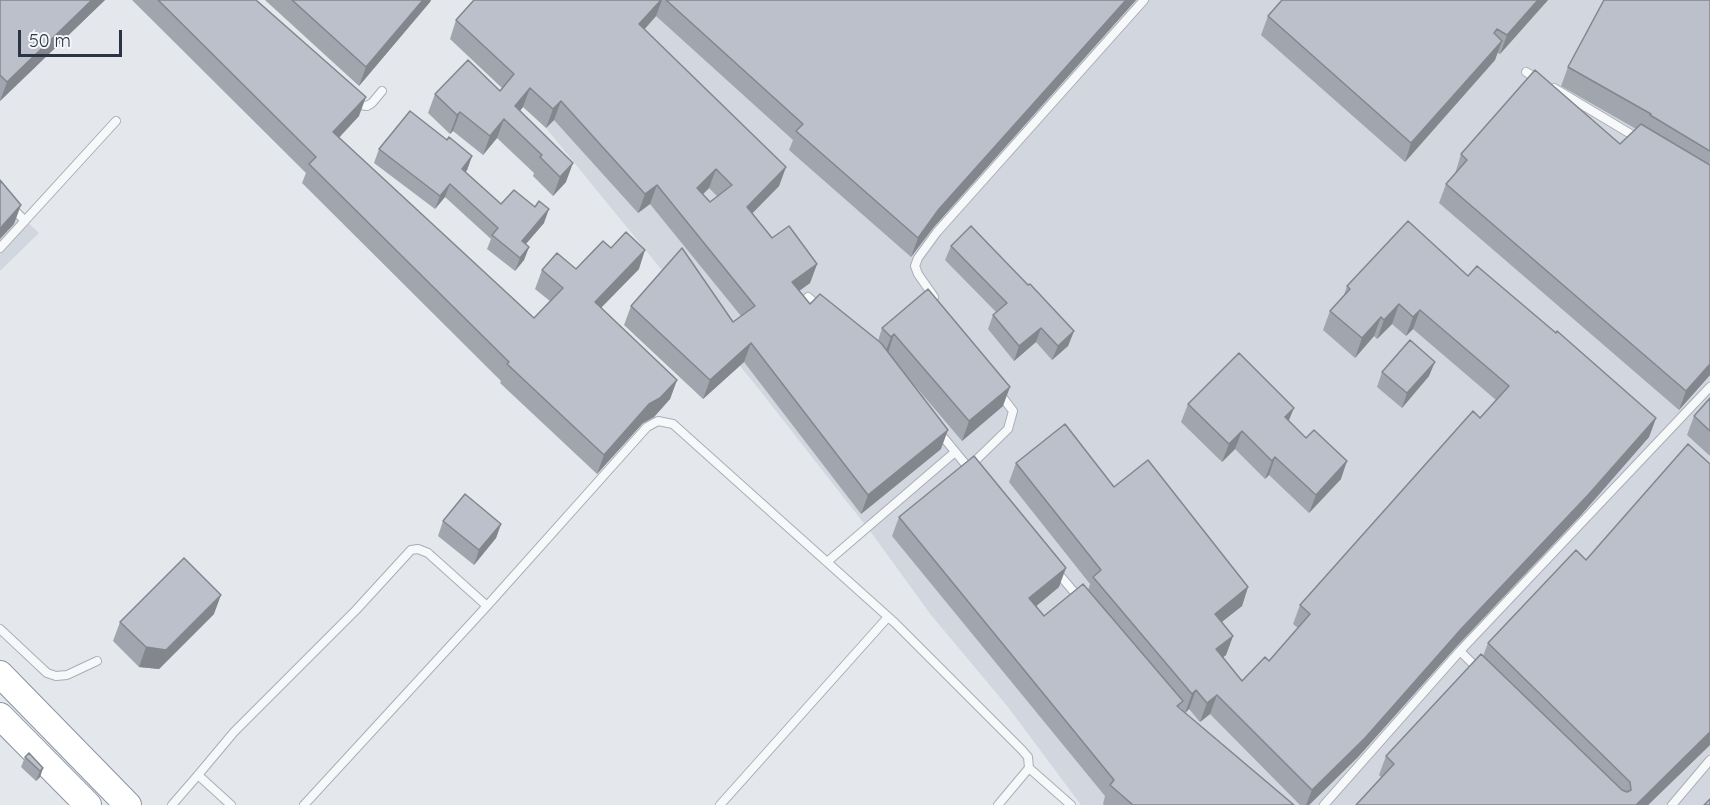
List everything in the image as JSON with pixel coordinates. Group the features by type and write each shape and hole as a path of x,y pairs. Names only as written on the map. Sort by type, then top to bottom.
{"highway":[{"path":"0,674 128,805"},
{"path":"0,716 88,805"}],"lane":[{"path":"938,303 918,274 915,266 918,258 937,232 1144,0"},
{"path":"1526,72 1649,145"},
{"path":"346,94 360,105 367,106 382,91"},
{"path":"0,248 116,121"},
{"path":"0,195 25,221"},
{"path":"808,297 825,312"},
{"path":"969,468 1008,429 1012,419 1013,411 992,382"},
{"path":"1324,805 1460,651 1710,387"},
{"path":"304,805 488,606 647,427 658,421 673,424 888,617 1022,750 1028,757 1029,768 1071,805"},
{"path":"934,426 976,477"},
{"path":"827,562 956,452"},
{"path":"172,805 234,732 357,610 411,550 418,549 428,553 488,606"},
{"path":"1054,568 1085,604"},
{"path":"720,805 888,617"},
{"path":"0,629 47,673 56,676 67,675 97,661"},
{"path":"1460,651 1485,675"},
{"path":"1672,805 1710,760"},
{"path":"998,805 1029,768"},
{"path":"198,775 231,805"}],"shaded area":[{"path":"607,0 1710,0 1710,805 1081,805 1008,707 931,615 873,535 758,388 546,128 633,24"},
{"path":"0,196 39,233 0,271"}],"building":[{"path":"0,0 92,0 7,82 0,75"},
{"path":"158,0 256,0 366,97 333,132 534,318 563,288 542,270 557,253 576,269 603,241 611,248 626,232 645,250 595,302 677,380 660,398 649,404 604,455 507,364 509,362 309,164 316,157"},
{"path":"292,0 423,0 366,67"},
{"path":"474,0 661,0 639,24 786,167 747,207 772,238 789,226 817,264 792,282 810,304 820,294 881,343 948,430 868,495 751,343 710,380 631,306 682,248 733,322 755,306 657,185 645,194 561,101 553,109 530,88 515,106 573,163 560,177 540,157 542,155 504,119 490,136 460,112 457,115 435,94 468,60 500,91 514,74 456,20","holes":["716,169 732,185 710,202 697,188"]},
{"path":"666,0 1126,0 939,209 918,238 796,131 803,124"},
{"path":"1282,0 1538,0 1507,35 1497,29 1494,33 1502,41 1411,143 1268,16"},
{"path":"1604,0 1710,0 1710,151 1651,114 1568,67"},
{"path":"1535,70 1620,144 1641,124 1710,165 1710,364 1686,391 1446,184 1467,160 1461,154"},
{"path":"410,111 447,140 449,137 472,156 462,169 501,204 514,190 535,207 539,201 549,209 522,241 529,247 520,258 492,235 498,228 450,184 440,196 379,149"},
{"path":"0,180 21,205 0,230"},
{"path":"1408,221 1468,276 1477,266 1556,333 1557,331 1656,418 1588,495 1462,628 1365,738 1312,790 1217,695 1207,703 1196,690 1192,694 1093,577 1101,570 1016,463 1065,424 1114,487 1148,460 1248,587 1215,614 1233,636 1216,649 1242,681 1265,657 1269,661 1310,614 1300,605 1473,411 1480,418 1509,386 1420,310 1413,317 1399,304 1384,320 1381,317 1362,338 1330,311 1350,289 1347,286"},
{"path":"971,226 1074,331 1058,346 1041,328 1019,346 993,315 1007,303 951,246"},
{"path":"928,289 1010,387 969,421 894,334 891,337 882,328"},
{"path":"1410,340 1435,362 1407,393 1382,372"},
{"path":"1239,353 1294,408 1285,417 1306,438 1314,430 1347,461 1316,495 1275,457 1272,461 1242,431 1229,444 1188,404"},
{"path":"1710,398 1710,431 1694,416"},
{"path":"1688,444 1710,464 1710,732 1638,805 1356,805 1394,764 1386,756 1481,654 1622,790 1627,792 1631,790 1630,782 1488,643 1576,550 1586,560"},
{"path":"974,456 1066,568 1029,598 1044,616 1083,584 1183,701 1177,706 1294,805 1133,805 1110,785 1114,780 899,517"},
{"path":"465,494 501,524 479,550 443,521"},
{"path":"184,558 221,595 166,650 146,647 120,622"},
{"path":"29,753 43,768 40,771 25,757"}]}
